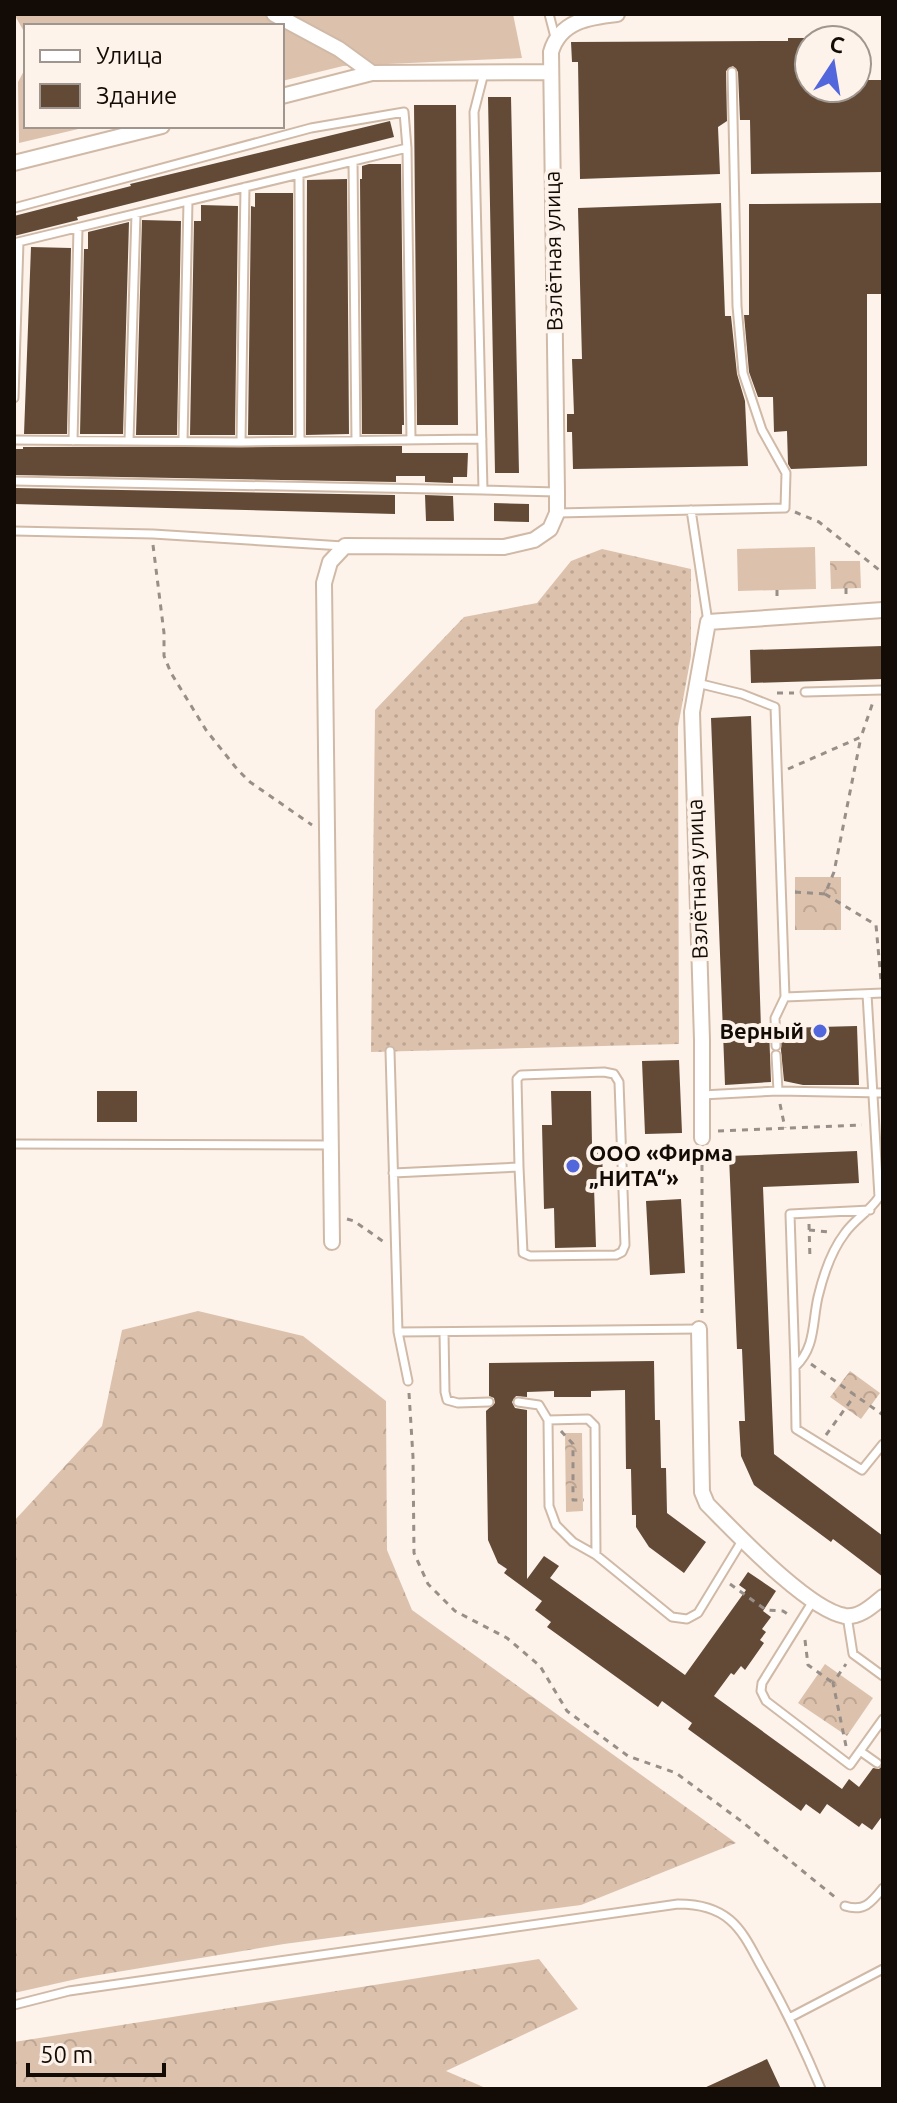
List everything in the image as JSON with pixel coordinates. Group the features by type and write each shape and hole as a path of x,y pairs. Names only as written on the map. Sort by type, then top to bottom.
{"street":[{"path":"555,37 574,23 617,14"},
{"path":"277,15 339,49 372,73"},
{"name":"Взлётная улица","path":"555,37 550,72 557,513"},
{"path":"284,95 372,73 550,72"},
{"path":"14,163 154,128"},
{"path":"332,1242 324,583 330,562 345,546 504,547 534,540 550,529 557,513"},
{"path":"708,622 883,610"},
{"name":"Взлётная улица","path":"702,1134 692,712 708,622"},
{"path":"699,1329 702,1492 707,1504 813,1601 847,1616 866,1611 883,1597"}],"lane":[{"path":"549,14 555,37"},
{"path":"557,513 785,508 786,473 762,430 743,373 737,306 732,72"},
{"path":"483,490 474,112 484,73"},
{"path":"14,208 311,128 404,112 411,440"},
{"path":"14,398 17,242 407,148"},
{"path":"353,161 356,440"},
{"path":"299,174 300,441"},
{"path":"241,442 245,187"},
{"path":"183,441 188,201"},
{"path":"129,441 136,214"},
{"path":"73,441 78,228"},
{"path":"14,440 241,442 482,439"},
{"path":"14,481 557,492"},
{"path":"691,510 708,622"},
{"path":"14,531 153,534 345,546"},
{"path":"696,682 742,694 775,707 785,997 775,1018 778,1091"},
{"path":"805,692 880,690"},
{"path":"785,997 882,993"},
{"path":"795,1367 804,1358 813,1339 818,1297 843,1234 870,1210 879,1197 867,994"},
{"path":"390,1051 398,1332 408,1381"},
{"path":"614,1074 619,1082 625,1245 622,1252 616,1255 530,1256 523,1253 519,1167 517,1079 521,1075 614,1074"},
{"path":"700,1096 778,1091 883,1093"},
{"path":"14,1144 331,1145"},
{"path":"393,1173 519,1167"},
{"path":"870,1210 790,1214 796,1429 862,1470 883,1444"},
{"path":"398,1332 699,1329"},
{"path":"444,1332 447,1400 458,1403 489,1402"},
{"path":"518,1402 539,1405 548,1420 549,1506 556,1525 573,1542 596,1555 672,1617 687,1619 698,1613 743,1539"},
{"path":"548,1420 588,1419 595,1426 596,1555"},
{"path":"813,1601 762,1683 761,1691 766,1701 850,1765 883,1719"},
{"path":"847,1616 853,1654 883,1676"},
{"path":"860,1751 877,1763"},
{"path":"845,1906 857,1909 869,1905 883,1888"},
{"path":"14,2005 69,1991 678,1904 706,1907 730,1919 742,1932 791,2017 821,2089"},
{"path":"791,2017 883,1969"}],"path":[{"path":"785,508 819,522 883,573"},
{"path":"153,534 164,656 171,673 206,730 237,769 273,798 327,834"},
{"path":"846,588 846,597"},
{"path":"825,894 834,872 861,737 880,690"},
{"path":"777,773 861,737"},
{"path":"781,891 825,894 876,925 882,993"},
{"path":"778,1091 785,1128"},
{"path":"699,1329 704,1305 702,1134 874,1124"},
{"path":"809,1213 810,1260"},
{"path":"332,1214 354,1221 395,1250"},
{"path":"809,1230 843,1234"},
{"path":"791,1261 810,1260 828,1270"},
{"path":"804,1358 883,1415"},
{"path":"408,1381 413,1443 414,1553 428,1584 455,1611 507,1638 540,1666 567,1711 628,1756 676,1773 741,1821 845,1906"},
{"path":"820,1444 855,1395"},
{"path":"548,1420 573,1444 573,1500 596,1500"},
{"path":"721,1577 766,1610 783,1611 801,1624 808,1665 833,1683 850,1765"},
{"path":"833,1683 853,1654"}],"green space":[{"path":"14,14 513,14 522,58 343,66 284,81 284,24 24,24 24,32"},
{"path":"24,71 24,128 83,128 19,143 18,82"},
{"path":"815,547 816,589 738,591 737,549"},
{"path":"602,549 691,569 691,656 678,727 679,1044 371,1052 375,710 464,617 537,603 571,561"},
{"path":"830,561 860,561 861,588 831,589"},
{"path":"795,877 841,877 841,930 795,930"},
{"path":"198,1311 303,1336 386,1401 387,1550 412,1610 736,1843 581,1905 284,1944 81,1978 14,1993 14,1521 102,1426 122,1330"},
{"path":"850,1371 880,1393 861,1419 830,1397"},
{"path":"565,1433 582,1433 583,1511 566,1512"},
{"path":"825,1664 873,1698 847,1736 798,1703"},
{"path":"539,1959 578,2009 446,2071 488,2089 14,2089 14,2042"}],"building":[{"path":"788,38 793,38 793,104 873,104 873,80 883,80 883,172 751,174 750,120 740,120 738,72 733,66 726,71 727,121 718,127 720,174 580,179 578,62 572,62 571,42 788,41"},
{"path":"488,97 511,97 519,473 495,473"},
{"path":"414,105 456,105 458,425 417,425"},
{"path":"390,121 394,137 77,217 78,220 14,236 14,216 130,184"},
{"path":"401,164 402,434 362,434 360,179 362,166"},
{"path":"347,179 349,434 306,435 307,180"},
{"path":"255,193 293,193 293,435 248,435 251,206 255,207"},
{"path":"721,203 725,316 731,316 737,374 745,401 748,466 573,469 572,432 567,432 567,414 574,414 572,359 582,359 578,208"},
{"path":"883,203 883,294 867,294 867,466 791,469 788,464 787,431 774,432 773,397 758,397 749,372 744,315 749,315 749,204"},
{"path":"201,205 238,206 235,435 190,435 194,221 201,221"},
{"path":"142,220 181,221 177,435 136,435"},
{"path":"129,222 123,434 80,434 84,249 88,249 88,232"},
{"path":"31,247 71,248 67,434 24,434"},
{"path":"402,446 402,453 468,453 467,477 453,477 453,483 425,482 425,476 396,476 396,482 14,475 14,449 23,447"},
{"path":"14,488 395,495 395,514 14,504"},
{"path":"425,495 453,496 454,521 426,521"},
{"path":"494,503 529,504 529,522 494,521"},
{"path":"883,646 883,679 751,683 750,650"},
{"path":"751,716 761,1029 769,1029 771,1082 725,1085 711,718"},
{"path":"857,1026 859,1085 803,1085 784,1081 782,1028"},
{"path":"679,1060 682,1133 645,1134 642,1061"},
{"path":"97,1091 137,1091 137,1122 97,1122"},
{"name":"ООО «Фирма „НИТА“»","path":"551,1091 591,1091 592,1145 602,1144 603,1187 594,1187 596,1247 555,1248 554,1208 544,1209 542,1125 552,1125"},
{"path":"857,1151 859,1183 763,1187 774,1454 883,1536 883,1577 754,1485 741,1456 739,1421 745,1421 742,1349 737,1349 729,1156"},
{"path":"681,1199 685,1273 650,1275 646,1201"},
{"path":"654,1361 655,1420 660,1420 661,1468 666,1468 667,1513 706,1542 684,1573 649,1547 636,1527 636,1515 632,1515 631,1469 626,1469 625,1390 591,1391 591,1397 554,1397 554,1391 527,1392 527,1397 516,1396 512,1402 515,1408 527,1410 527,1579 544,1556 559,1566 550,1578 685,1675 746,1590 739,1585 748,1572 776,1591 763,1611 771,1617 762,1629 766,1632 760,1640 764,1643 745,1670 741,1666 734,1675 731,1673 714,1696 842,1789 849,1779 859,1787 873,1768 879,1769 883,1765 883,1815 872,1830 862,1823 859,1827 827,1804 820,1814 806,1804 801,1811 688,1729 692,1723 662,1701 658,1707 547,1627 551,1622 535,1610 542,1601 504,1573 507,1569 498,1563 488,1540 486,1411 495,1403 494,1398 489,1396 489,1363"},
{"path":"767,2059 781,2089 702,2089"}],"place":[{"name":"Верный","path":"820,1031"},
{"name":"ООО «Фирма „НИТА“»","path":"573,1166"}]}
